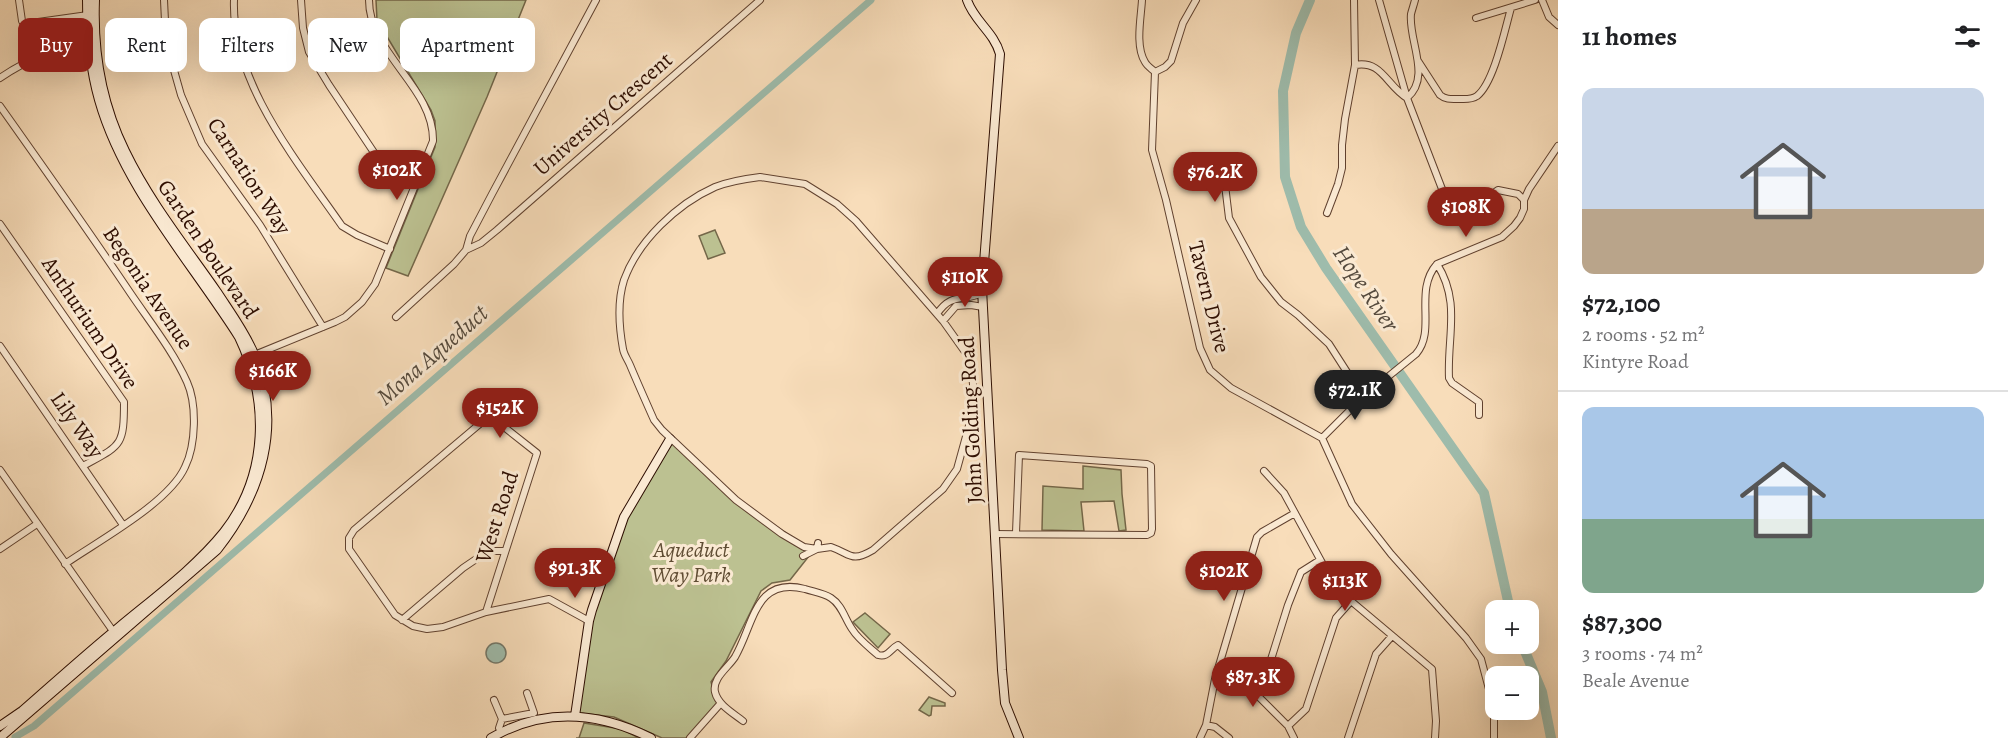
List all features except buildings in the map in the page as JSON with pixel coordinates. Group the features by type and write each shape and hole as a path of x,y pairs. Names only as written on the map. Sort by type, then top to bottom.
{"street":[{"path":"19,0 24,24 88,15"},
{"name":"Garden Boulevard","path":"87,0 88,18"},
{"name":"Garden Boulevard","path":"93,28 95,0"},
{"name":"Carnation Way","path":"164,0 166,42 181,95 202,144 260,225 323,327"},
{"path":"234,0 236,39 260,103 342,226 390,249"},
{"path":"301,0 303,28 309,52 329,85 385,169 396,178 415,186"},
{"path":"252,356 345,317 362,302 375,284 433,141 433,127 428,111 383,43 370,17 369,0"},
{"name":"University Crescent","path":"466,250 470,236 487,203 596,0"},
{"name":"University Crescent","path":"396,317 454,264 466,250 481,243 497,230 760,0"},
{"name":"John Golding Road","path":"967,0 976,18 993,36 1000,54 982,293 1005,703 1019,738"},
{"path":"1142,0 1140,36 1142,55 1145,63 1155,72 1165,67 1171,60 1183,23 1196,0"},
{"path":"1327,213 1342,168 1342,145 1354,65 1354,0"},
{"path":"1379,0 1407,98 1442,189 1456,201 1473,204 1498,190 1518,194 1524,200"},
{"path":"1407,98 1416,85 1418,61 1411,14 1415,0"},
{"path":"1476,18 1535,0"},
{"path":"1542,0 1549,17 1558,25"},
{"path":"1418,61 1444,98 1474,98 1480,93 1491,74 1511,8"},
{"name":"Garden Boulevard","path":"2,735 4,722 22,711 115,634 205,553 224,532 236,514 253,475 260,434 258,388 252,356 149,205 119,153 99,100 93,50"},
{"path":"1354,65 1363,64 1378,69 1396,91 1407,98"},
{"path":"0,78 18,68"},
{"name":"Tavern Drive","path":"1155,72 1152,150 1166,200 1200,348 1210,370 1231,388 1322,438"},
{"name":"Begonia Avenue","path":"0,106 174,357 188,383 192,401 194,430 186,465 178,479 158,500 65,564"},
{"path":"1494,738 1494,708 1481,659 1466,638 1399,563 1352,504 1322,438 1363,397 1423,346 1426,288 1430,272 1437,264 1502,237 1520,218 1524,209 1524,200 1538,174 1558,146"},
{"path":"760,177 800,182 837,204 856,221 937,314 970,359 973,411 957,469 943,489 873,550 864,556 855,558 831,546 804,547 774,528 736,500 670,439 654,420 624,351 619,318 621,293 631,263 670,216 714,188 737,180 760,177"},
{"path":"1225,185 1229,218 1261,277 1281,302 1329,344 1363,397"},
{"name":"Anthurium Drive","path":"0,224 124,402 124,429 116,448 83,465"},
{"path":"1437,264 1446,278 1450,294 1449,378 1452,383 1479,402 1479,415"},
{"path":"937,314 953,299 982,293"},
{"path":"943,321 956,306 983,307"},
{"name":"Lily Way","path":"0,346 123,525"},
{"name":"West Road","path":"402,620 395,615 349,549 350,538 354,530 488,417 494,419 537,453 486,612"},
{"path":"576,716 589,621 624,517 670,439"},
{"path":"995,534 1147,535 1152,529 1152,466 1056,456 1019,455 1016,533"},
{"path":"0,470 115,634"},
{"path":"1264,471 1284,493 1334,583 1351,601 1432,669 1435,738"},
{"path":"1200,738 1206,725 1215,679 1257,537 1295,513"},
{"path":"0,549 37,524"},
{"path":"803,556 818,546"},
{"path":"505,551 488,551 471,562 402,620 413,626 427,629 443,627 486,612 549,599 589,621"},
{"path":"1252,691 1268,669 1300,572 1320,560"},
{"path":"743,721 718,700 714,689 716,680 735,657 764,598 772,590 780,587 798,587 833,599 853,631 878,655 888,654 898,645 952,693"},
{"path":"1288,726 1306,709 1336,618 1351,601"},
{"path":"1348,738 1376,654 1392,636"},
{"path":"1215,679 1252,691 1288,726 1294,738"},
{"path":"502,719 534,713 527,693"},
{"path":"494,700 502,719 499,728"},
{"path":"690,738 721,703"},
{"path":"491,738 525,724 576,716 609,721 651,738"},
{"path":"1206,725 1215,727 1229,738"}],"green space":[{"path":"376,0 526,0 519,18 400,18 400,58 388,38 388,18 377,18"},
{"path":"408,72 497,72 408,276 386,268 435,147 435,121"},
{"path":"715,230 725,253 708,259 699,236"},
{"name":"Aqueduct Way Park","path":"671,442 726,493 813,551 790,580 772,583 761,591 726,661 711,682 718,704 688,738 662,738 614,717 579,713 593,615 626,517"},
{"path":"1083,466 1121,470 1126,530 1119,531 1114,501 1081,502 1084,531 1042,530 1043,486 1083,489"},
{"path":"865,613 890,634 878,648 853,622"},
{"path":"929,697 945,703 945,706 932,706 929,716 919,710"},
{"path":"584,723 621,729 639,738 579,738"}],"shaded area":[{"path":"492,643 500,643 506,649 506,657 500,663 492,663 486,657 486,649"}],"waterway":[{"name":"Mona Aqueduct","path":"15,737 34,726 871,0"},
{"name":"Hope River","path":"1310,0 1296,33 1283,91 1285,177 1301,227 1326,268 1484,493 1508,600"},
{"name":"Hope River","path":"1526,654 1542,692 1551,738"}]}
